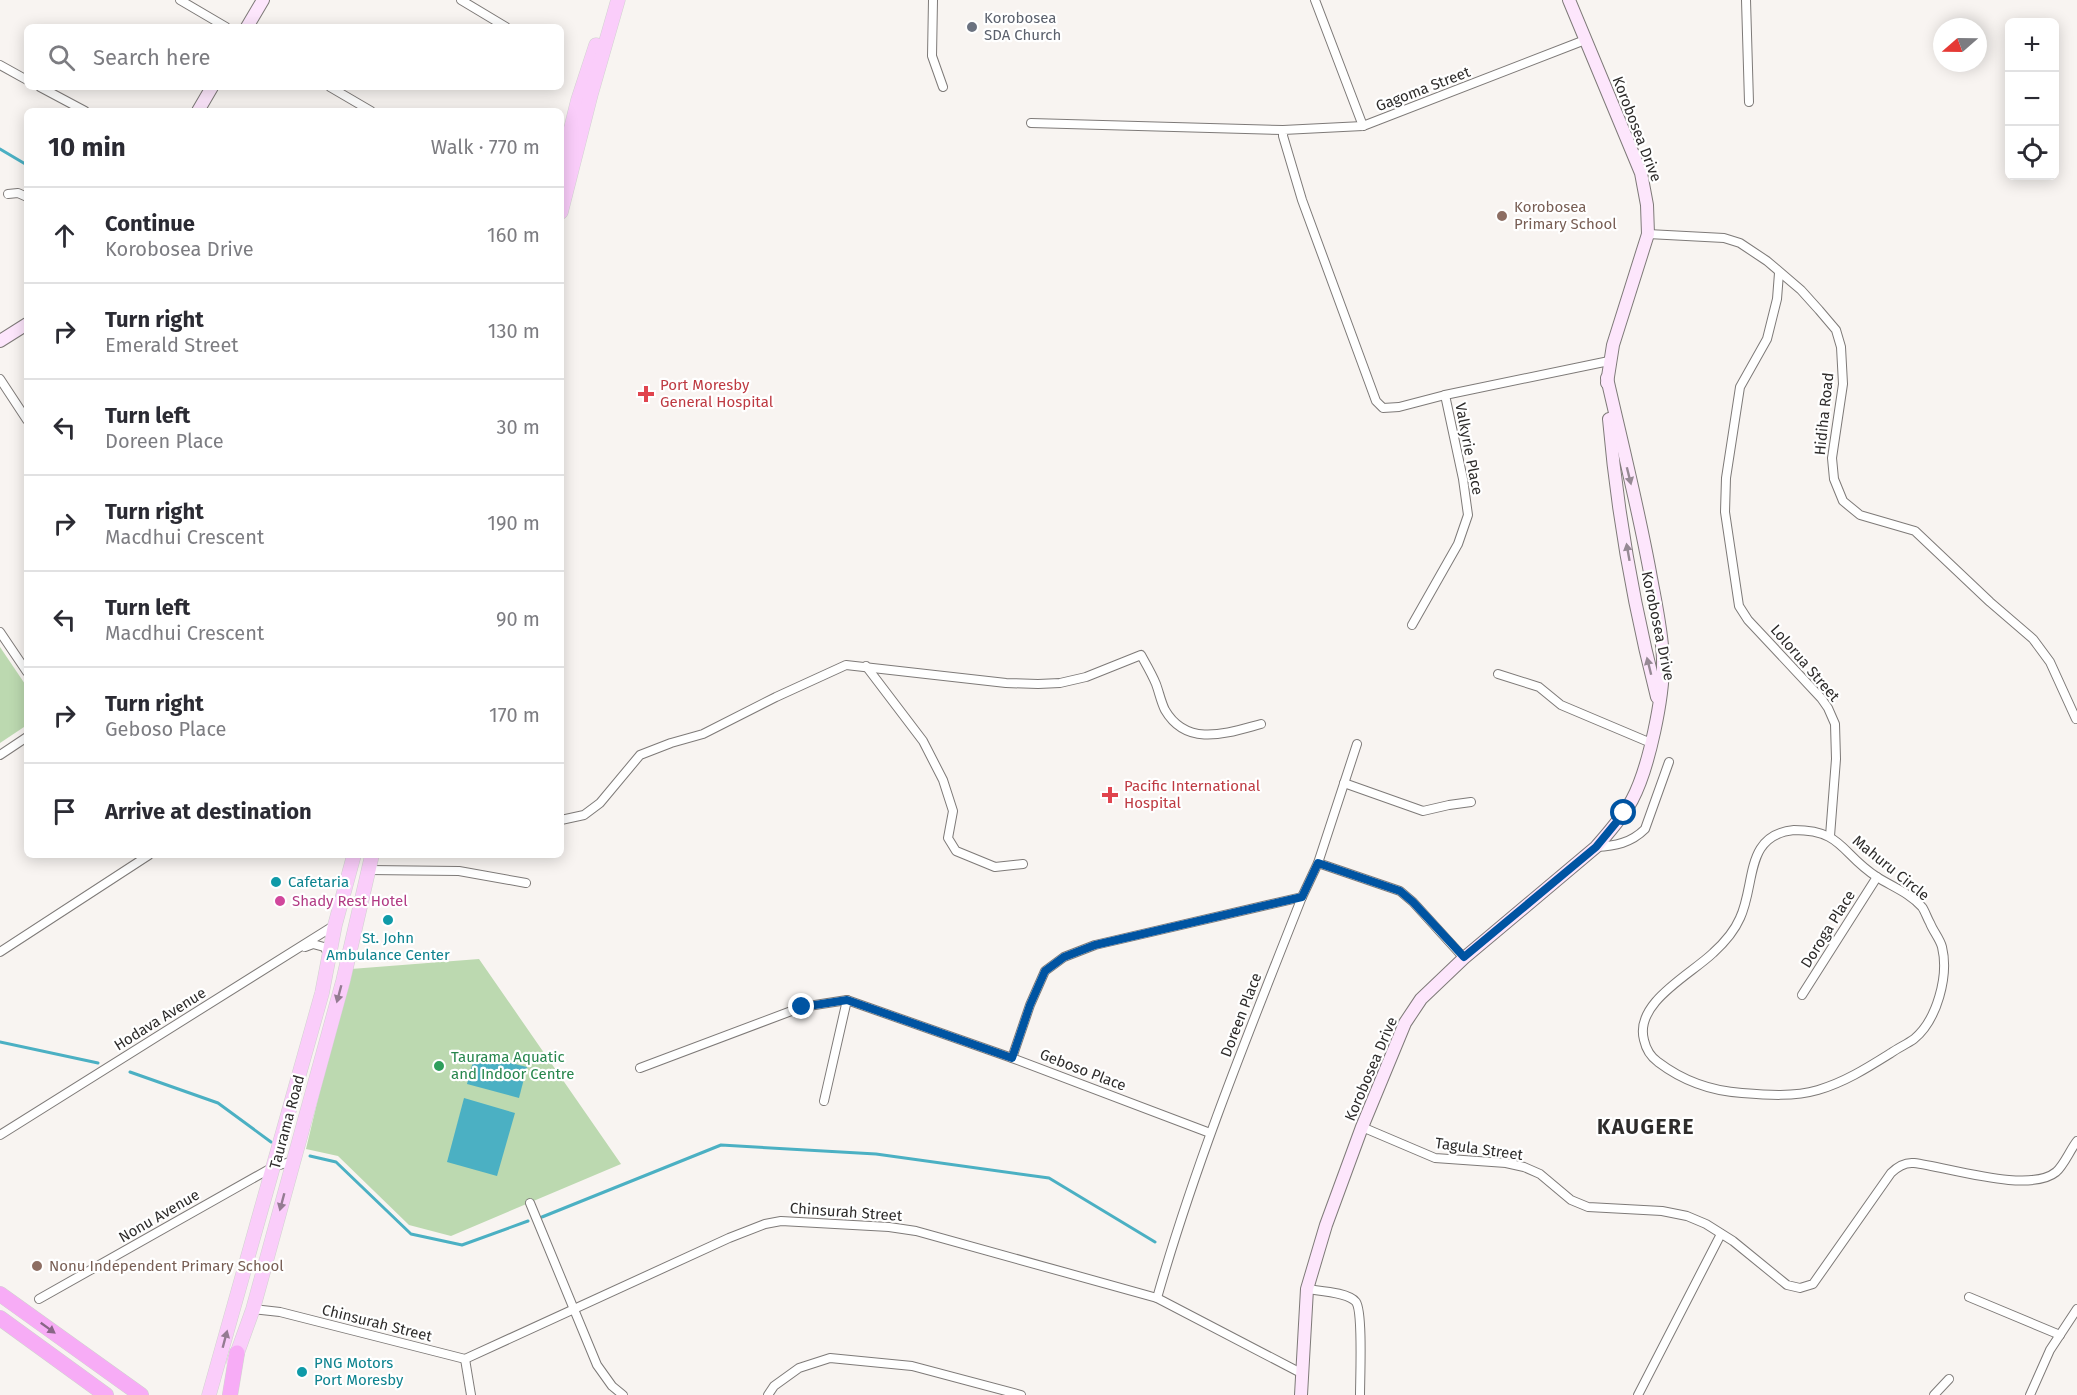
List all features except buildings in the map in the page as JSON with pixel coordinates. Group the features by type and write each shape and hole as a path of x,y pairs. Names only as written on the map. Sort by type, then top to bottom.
{"highway":[{"path":"0,1294 141,1395"},
{"path":"0,1318 105,1395"},
{"path":"227,1395 237,1353"}],"main road":[{"path":"248,24 263,0"},
{"path":"564,157 578,100 610,0"},
{"path":"564,200 591,93 618,0"},
{"name":"Korobosea Drive","path":"1569,0 1641,173 1647,205 1648,234 1613,345 1607,378 1610,425 1627,547 1648,661 1659,701"},
{"path":"200,108 210,90"},
{"path":"0,341 24,326"},
{"name":"Korobosea Drive","path":"1301,1395 1307,1289 1326,1225 1362,1127 1405,1023 1412,1010 1464,957 1596,847 1614,827 1633,798 1651,743 1657,720 1663,675 1659,621 1643,533 1607,378"},
{"name":"Taurama Road","path":"209,1395 322,993 336,922 353,858"},
{"name":"Taurama Road","path":"237,1353 253,1309 343,981 371,858"},
{"path":"336,922 356,923"}],"street":[{"path":"180,0 221,24"},
{"path":"461,0 501,24"},
{"path":"933,0 932,56 943,87"},
{"name":"Gagoma Street","path":"1315,0 1363,126 1585,40"},
{"path":"1746,0 1749,102"},
{"path":"0,65 24,78"},
{"path":"46,90 79,108"},
{"path":"335,90 366,108"},
{"path":"1031,123 1283,130 1363,126"},
{"path":"1283,130 1287,153 1302,200 1376,401 1383,408 1399,407 1445,395"},
{"path":"8,194 18,193 24,196"},
{"name":"Hidiha Road","path":"1648,234 1724,238 1740,243 1801,290 1819,310 1836,330 1841,347 1843,384 1832,458 1834,479 1844,501 1860,515 1915,531 2033,639 2050,662 2076,719"},
{"name":"Lolorua Street","path":"1779,273 1777,300 1767,339 1740,387 1725,485 1725,512 1739,606 1748,620 1821,698 1835,724 1836,759 1830,836"},
{"name":"Valkyrie Place","path":"1412,625 1458,544 1468,515 1463,479 1445,395 1610,361"},
{"path":"0,379 24,415"},
{"path":"0,632 24,668"},
{"path":"564,819 584,814 600,803 640,755 703,734 846,665 1005,683 1038,684 1060,683 1086,677 1141,655 1155,680 1165,710 1180,728 1204,735 1223,735 1261,724"},
{"path":"866,666 923,741 943,780 953,811 948,838 956,851 995,867 1023,864"},
{"path":"1498,674 1539,687 1561,705 1651,743"},
{"path":"0,755 24,739"},
{"name":"Doreen Place","path":"1157,1298 1174,1238 1210,1133 1302,897 1318,863 1358,744"},
{"path":"1596,847 1617,845 1639,835 1645,829 1669,762"},
{"path":"1344,783 1423,811 1471,802"},
{"name":"Mahuru Circle","path":"1779,831 1819,831 1830,836 1877,877 1893,884 1921,907 1942,947 1943,981 1936,1009 1915,1038 1852,1077 1817,1090 1788,1095 1716,1090 1691,1082 1654,1060 1644,1043 1642,1026 1644,1017 1659,998 1713,954 1731,935 1746,902 1752,869 1766,840 1779,831"},
{"path":"0,952 144,858"},
{"path":"1318,863 1400,891 1464,957"},
{"path":"369,870 459,872 526,884"},
{"name":"Doroga Place","path":"1803,995 1877,877"},
{"path":"1012,1058 1030,1005 1045,971 1064,957 1095,945 1302,897"},
{"name":"Hodava Avenue","path":"0,1135 300,948 336,922"},
{"path":"300,948 312,944 328,950 329,955"},
{"path":"824,1101 847,1000"},
{"name":"Geboso Place","path":"640,1068 802,1007 847,1000 1012,1058 1210,1133"},
{"name":"Tagula Street","path":"1362,1127 1435,1158 1506,1163 1524,1167 1540,1174 1571,1200 1588,1207 1662,1211 1706,1224 1752,1256 1787,1286 1800,1288 1813,1284 1897,1167 1908,1162 2017,1182 2044,1179 2058,1170 2077,1141"},
{"name":"Nonu Avenue","path":"39,1299 273,1167 293,1161"},
{"path":"530,1203 597,1365 612,1386 623,1395"},
{"name":"Chinsurah Street","path":"253,1309 280,1312 465,1359 729,1238 765,1224 781,1221 889,1227 916,1231 1157,1298 1301,1373"},
{"path":"1638,1395 1721,1234"},
{"path":"1307,1289 1332,1292 1356,1302 1359,1325 1360,1395"},
{"path":"1969,1297 2060,1335"},
{"path":"2030,1395 2050,1350 2077,1310"},
{"path":"768,1395 774,1386 799,1368 830,1358 912,1366 1021,1395"},
{"path":"465,1359 471,1395"},
{"path":"1934,1395 1949,1379"}],"green space":[{"path":"0,647 24,683 24,727 0,743"},
{"name":"Taurama Aquatic and Indoor Centre","path":"479,959 621,1164 451,1236 409,1225 338,1156 306,1149 351,969"}],"water":[{"path":"475,1054 527,1067 519,1098 467,1084"},
{"path":"464,1098 515,1113 497,1176 447,1162"}],"waterway":[{"path":"0,149 24,163"},
{"path":"0,1042 98,1063"},
{"path":"130,1072 218,1103 271,1142"},
{"path":"542,1217 721,1145 876,1154 1049,1178 1155,1242"},
{"path":"310,1156 336,1162 411,1234 462,1245 528,1221"}],"place":[{"name":"Korobosea SDA Church","path":"972,27"},
{"name":"Korobosea Primary School","path":"1502,216"},
{"name":"Port Moresby General Hospital","path":"646,394"},
{"name":"Pacific International Hospital","path":"1110,795"},
{"name":"Cafetaria","path":"276,882"},
{"name":"Shady Rest Hotel","path":"280,901"},
{"name":"St. John Ambulance Center","path":"388,920"},
{"name":"Taurama Aquatic and Indoor Centre","path":"439,1066"},
{"name":"Nonu Independent Primary School","path":"37,1266"},
{"name":"PNG Motors Port Moresby","path":"302,1372"}],"district":[{"name":"KAUGERE","path":"1646,1127"}],"route":[{"path":"802,1007 847,1000 1012,1058 1030,1005 1045,971 1064,957 1095,945 1302,897 1318,863 1400,891 1464,957 1596,847 1624,813"}]}
